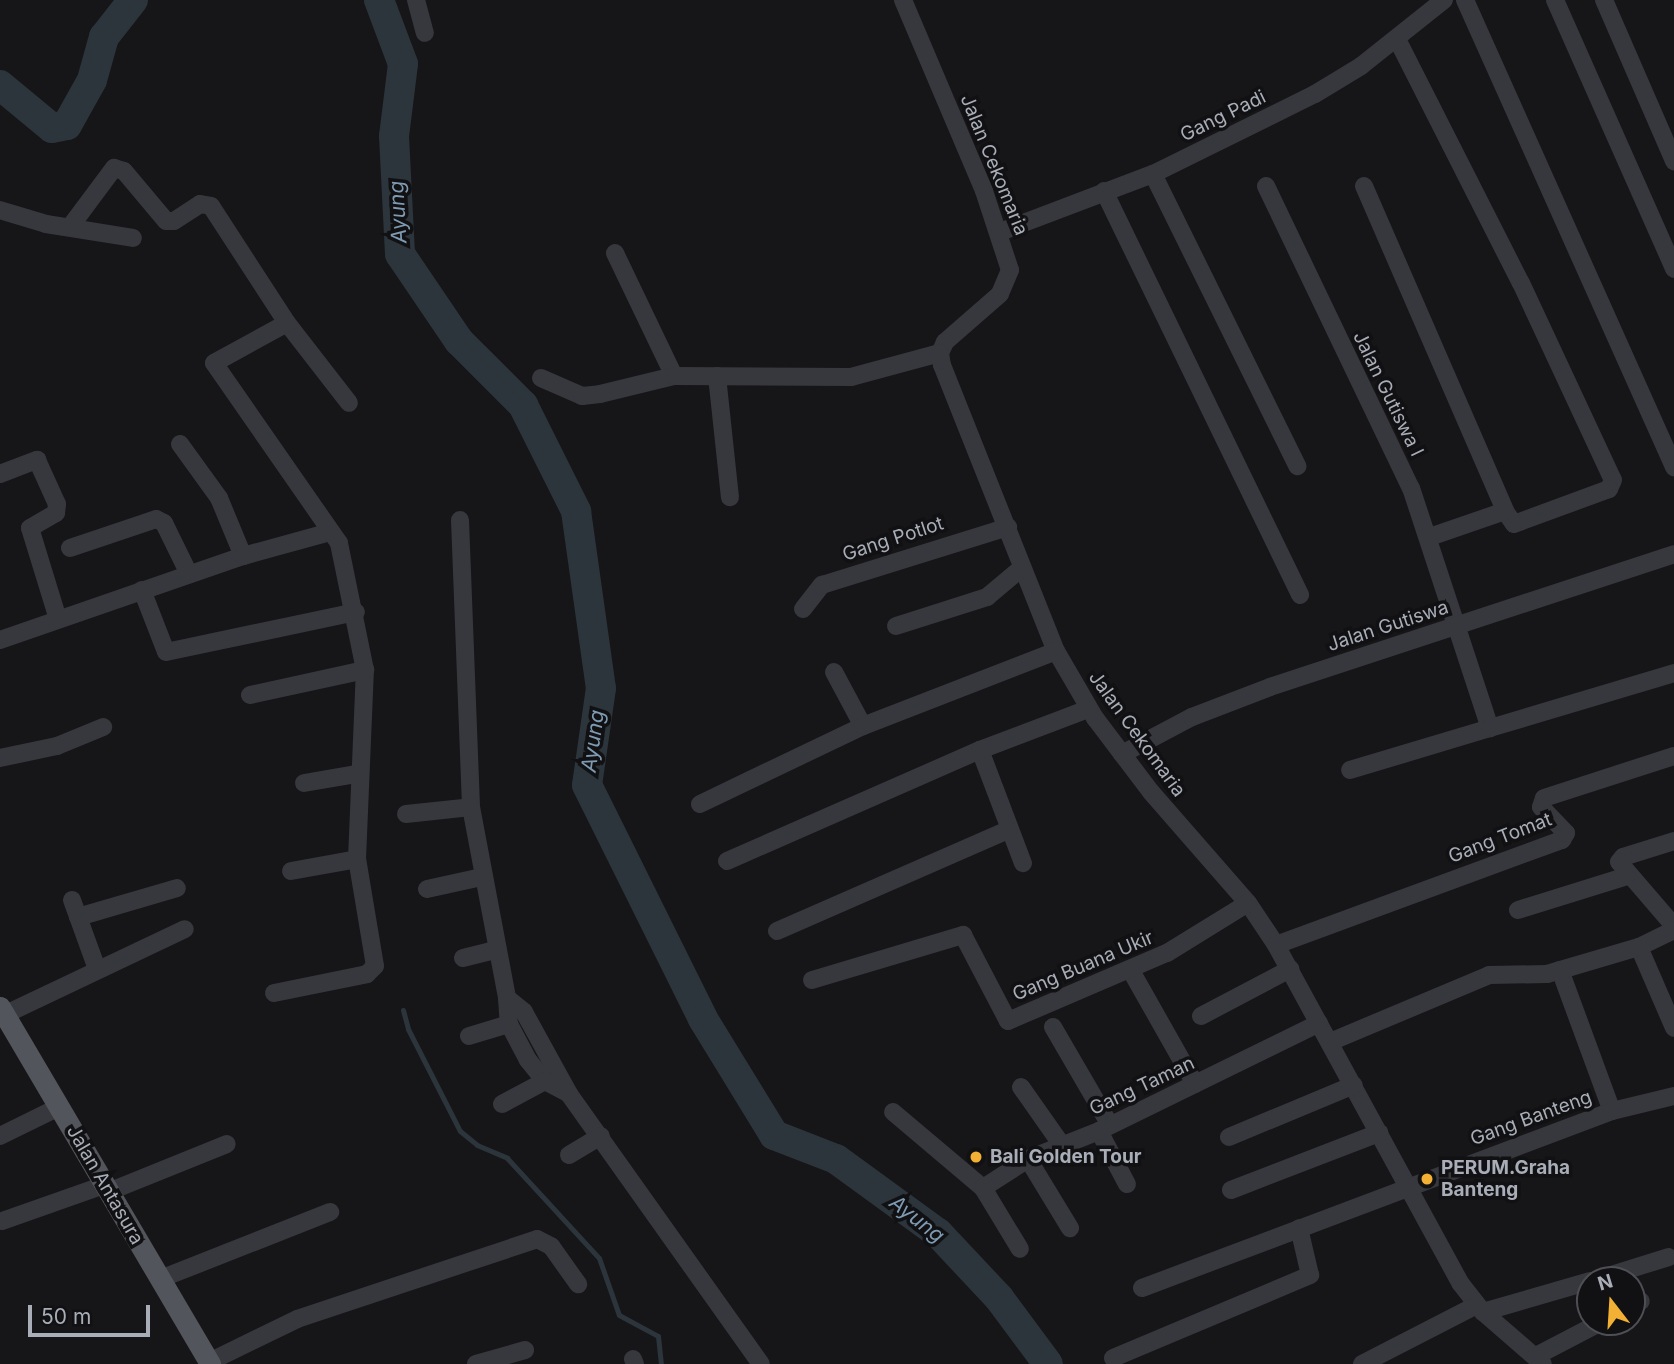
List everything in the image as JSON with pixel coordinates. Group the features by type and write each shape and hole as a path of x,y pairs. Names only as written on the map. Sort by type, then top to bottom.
{"main road":[{"name":"Jalan Antasura","path":"2,1011 210,1363"}],"street":[{"path":"416,0 425,33"},
{"name":"Jalan Cekomaria","path":"903,0 1000,232 1009,260 1007,281 1000,294 945,342 940,353 1008,527 1022,571 1056,651 1088,709 1122,754 1248,903 1276,945 1331,1042 1405,1186 1480,1309 1539,1360"},
{"name":"Gang Padi","path":"1000,232 1153,174 1315,94 1361,66 1444,0"},
{"path":"1465,0 1674,467"},
{"path":"1555,0 1674,269"},
{"path":"1604,0 1674,161"},
{"path":"1364,186 1505,511 1514,524 1609,489 1613,480 1521,283 1398,41"},
{"path":"70,227 114,168 124,171 166,220 174,221 206,203 287,323 349,403"},
{"path":"1153,174 1297,466"},
{"name":"Jalan Gutiswa I","path":"1266,186 1430,537 1440,584 1490,728"},
{"path":"1104,191 1300,596"},
{"path":"0,210 70,227 132,238"},
{"path":"615,253 674,376"},
{"path":"274,993 372,971 357,859 357,774 365,670 356,612 339,543 214,363 287,323"},
{"path":"541,378 582,396 674,376 851,377 940,353"},
{"path":"718,376 730,497"},
{"path":"180,444 219,498 243,556"},
{"path":"0,474 37,460 58,509 32,525 30,534 58,619"},
{"path":"1430,537 1505,511"},
{"path":"70,548 156,519 164,523 189,574"},
{"path":"460,520 471,807 495,950 507,998 509,1024 545,1082 569,1094"},
{"name":"Gang Potlot","path":"803,609 822,585 1008,527"},
{"path":"0,640 243,556 330,532"},
{"name":"Jalan Gutiswa","path":"1122,754 1217,706 1674,554"},
{"path":"896,626 987,597 1022,571"},
{"path":"142,590 166,652 356,612"},
{"path":"700,804 863,726 1056,651"},
{"path":"250,695 365,670"},
{"path":"834,672 863,726"},
{"path":"1350,770 1674,673"},
{"path":"727,861 980,750 1088,709"},
{"path":"0,758 62,744 103,727"},
{"path":"980,750 1008,830 1023,863"},
{"name":"Gang Tomat","path":"1276,945 1562,840 1566,833 1541,807 1544,798 1674,756"},
{"path":"304,783 357,774"},
{"path":"406,814 471,807"},
{"path":"777,931 1008,830"},
{"path":"1331,1042 1489,975 1560,970 1639,947 1674,928 1627,876 1619,862 1623,857 1674,841"},
{"path":"291,871 357,859"},
{"path":"1518,910 1627,876"},
{"path":"427,889 482,877"},
{"path":"78,917 177,888"},
{"path":"72,900 97,969"},
{"name":"Gang Buana Ukir","path":"812,980 963,936 1008,1021 1130,969 1192,939 1248,903"},
{"path":"2,1011 185,929"},
{"path":"1639,947 1674,1028"},
{"path":"463,958 495,950"},
{"path":"1130,969 1195,1084"},
{"path":"1201,1016 1290,969"},
{"path":"1560,970 1612,1111"},
{"path":"507,998 524,1012 569,1094 761,1364"},
{"name":"Gang Taman","path":"983,1188 1028,1160 1061,1144 1105,1128 1320,1023"},
{"path":"470,1035 509,1024"},
{"path":"1053,1027 1105,1128 1127,1184"},
{"path":"502,1104 545,1082"},
{"path":"1229,1137 1354,1085"},
{"path":"1021,1087 1061,1144"},
{"name":"Gang Banteng","path":"1142,1288 1405,1186 1612,1111 1674,1096"},
{"path":"0,1136 59,1107"},
{"path":"893,1112 983,1188 1020,1249"},
{"path":"1231,1190 1379,1133"},
{"path":"569,1156 601,1136"},
{"path":"2,1222 106,1189 227,1144"},
{"path":"1028,1160 1070,1228"},
{"path":"160,1279 330,1212"},
{"path":"1113,1359 1310,1275 1299,1228"},
{"path":"210,1363 297,1319 537,1239 551,1246 578,1284"},
{"path":"1640,1266 1669,1257"},
{"path":"1362,1364 1480,1309 1576,1285"},
{"path":"1539,1360 1578,1336"},
{"path":"476,1364 525,1350"}],"waterway":[{"name":"Ayung","path":"0,85 52,128 67,125 92,80 104,37 133,0"},
{"name":"Ayung","path":"379,0 403,64 394,136 400,254 459,341 523,405 576,511 601,688 587,785 703,1019 774,1135 836,1159 938,1233 999,1298 1048,1364"},
{"path":"403,1010 408,1029 460,1131 477,1145 507,1158 599,1258 619,1315 658,1336 661,1364"}],"place":[{"name":"Bali Golden Tour","path":"976,1157"},
{"name":"PERUM.Graha Banteng","path":"1427,1179"}]}
